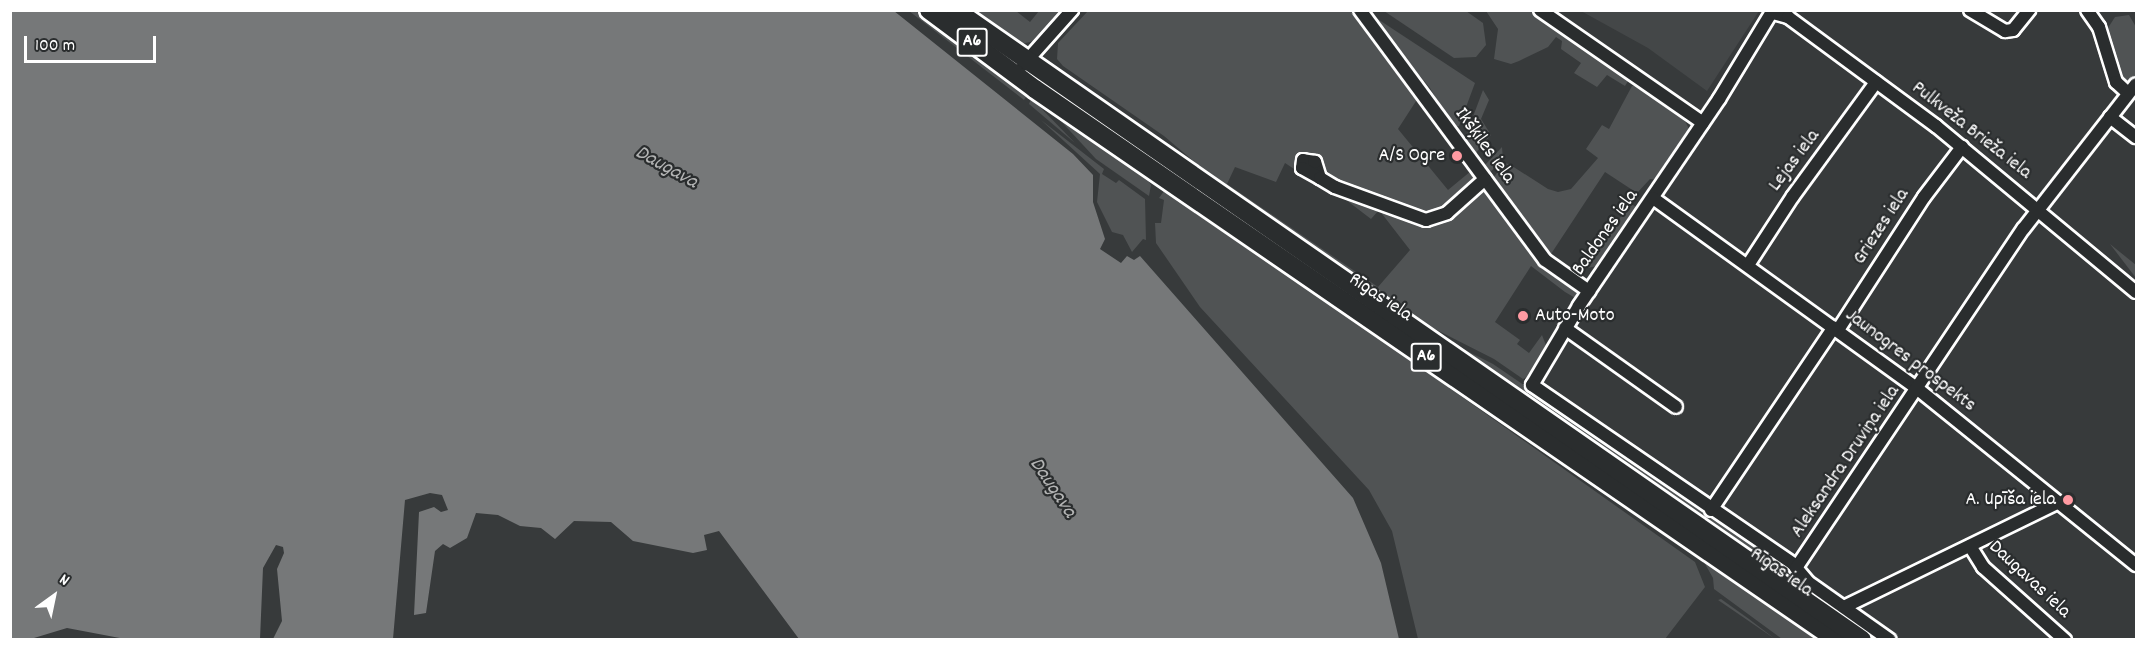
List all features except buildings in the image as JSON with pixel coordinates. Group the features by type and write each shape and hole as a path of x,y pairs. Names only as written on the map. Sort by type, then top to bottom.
{"highway":[{"name":"Rīgas iela","path":"929,10 1020,68 1862,639"},
{"name":"Rīgas iela","path":"955,10 1020,68 1837,639"}],"street":[{"path":"1020,68 1072,10"},
{"name":"Ikšķiles iela","path":"1360,10 1545,260 1589,291"},
{"path":"1540,10 1703,123"},
{"path":"1970,10 2005,31 2013,30 2029,10"},
{"path":"2087,10 2099,27 2116,82 2132,88"},
{"name":"Baldones iela","path":"1712,510 1532,385 1565,328 1703,123 1773,12"},
{"name":"Pulkveža Brieža iela","path":"1773,12 1788,17 1962,147 2136,292"},
{"name":"Lejas iela","path":"1748,265 1793,196 1876,82"},
{"name":"Aleksandra Druviņa iela","path":"1796,568 1919,390 2038,209 2132,88"},
{"path":"2110,117 2136,137"},
{"name":"Griezes iela","path":"1712,510 1924,197 1962,147"},
{"path":"1320,178 1348,193 1426,220 1447,213 1485,179"},
{"name":"Jaunogres prospekts","path":"1653,198 1919,390 2136,565"},
{"path":"1565,328 1676,407"},
{"path":"1844,607 2059,502"},
{"name":"Rīgas iela","path":"1712,510 1796,568 1808,582 1890,639"},
{"name":"Daugavas iela","path":"1970,546 1983,567 2065,639"}],"shaded area":[{"path":"909,11 916,11 1029,92 1024,100"},
{"path":"966,11 1016,11 1030,22 1039,11 1060,12 1034,41 1021,44 1005,39"},
{"path":"1088,11 1353,11 1418,98 1398,129 1448,190 1471,171 1477,180 1475,185 1445,211 1424,217 1341,187 1329,180 1317,159 1310,154 1302,155 1295,166 1324,185 1323,188 1285,163 1276,182 1235,167 1227,184 1378,287 1410,250 1379,210 1371,219 1337,193 1426,223 1445,217 1479,189 1487,190 1545,269 1567,282 1579,296 1577,299 1565,292 1531,266 1495,322 1520,340 1517,344 1529,353 1542,335 1547,348 1529,376 1523,379 1494,359 1421,322 1224,187 1164,136 1063,66 1057,59 1058,43"},
{"path":"1384,11 1466,11 1483,23 1486,45 1476,57 1454,58"},
{"path":"1486,11 1533,11 1627,77 1628,81 1625,86 1607,75 1597,87 1574,73 1581,63 1561,49 1562,41 1556,37 1548,47 1511,64 1494,59 1498,29"},
{"path":"1581,11 1759,11 1707,91 1648,48"},
{"path":"1367,12 1475,83 1459,126 1452,126 1430,88"},
{"path":"2129,15 2136,27 2136,76 2129,86 2120,72 2106,31 2115,17"},
{"path":"1632,86 1642,86 1681,113 1691,133 1659,180 1650,179 1637,193 1605,172 1549,257 1494,177 1504,163 1548,189 1558,192 1571,189 1598,158 1586,149 1602,125 1609,129"},
{"path":"1483,90 1489,100 1481,119 1491,135 1475,154 1468,148 1465,138"},
{"path":"1031,99 1039,106 1075,143 1029,104"},
{"path":"1045,104 1147,179 1151,185 1149,196 1096,159"},
{"path":"1041,120 1104,169 1102,174 1116,183 1119,180 1145,199 1146,240 1143,239 1132,252 1123,235 1112,232 1097,202 1100,174"},
{"path":"1502,147 1503,160 1488,174 1485,165"},
{"path":"1164,191 1180,197 1695,562 1705,587 1665,639 1418,639 1392,531 1369,490 1200,307 1156,243 1155,223 1161,223 1164,200 1159,198"},
{"path":"1630,203 1639,209 1608,255 1597,266 1578,270 1588,256 1593,258"},
{"path":"2110,244 2136,265 2136,278"},
{"path":"1417,326 1493,364 1789,566 1885,639 1871,639"},
{"path":"1700,555 1823,639 1782,639 1714,589 1713,578"},
{"path":"1721,599 1749,619 1775,639 1718,600"}],"water":[{"name":"Daugava","path":"10,11 894,11 1073,154 1093,175 1093,202 1105,239 1100,249 1121,263 1127,256 1134,260 1140,256 1353,498 1381,563 1399,639 799,639 719,531 704,535 707,550 693,553 633,541 611,522 574,521 555,539 541,528 520,526 498,515 476,513 467,538 450,548 443,544 435,551 426,613 414,615 419,512 434,507 441,512 448,510 442,495 430,493 405,500 393,639 273,639 282,621 277,569 284,553 283,547 276,545 263,568 260,639 125,639 67,628 34,638 11,639"}],"place":[{"name":"A/S Ogre","path":"1457,156"},
{"name":"Auto-Moto","path":"1523,316"},
{"name":"A. Upīša iela","path":"2068,500"}]}
